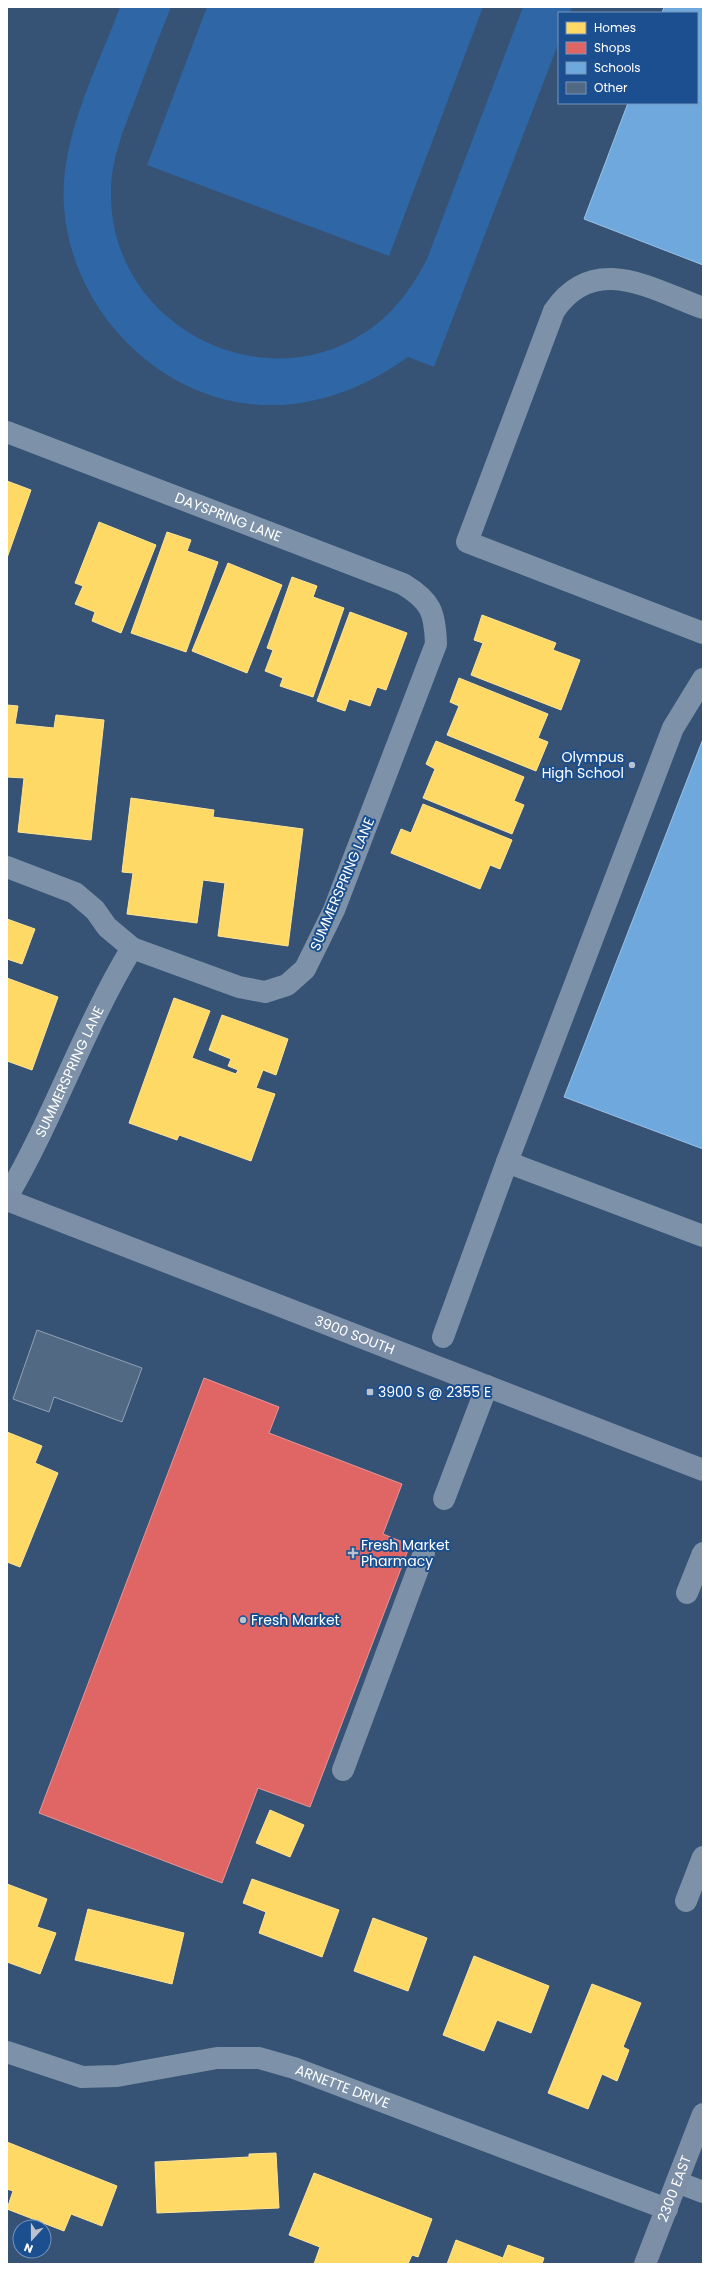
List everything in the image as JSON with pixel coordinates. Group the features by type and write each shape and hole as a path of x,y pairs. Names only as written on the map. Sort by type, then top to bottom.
{"main road":[{"name":"3900 SOUTH","path":"7,1198 703,1470"},
{"name":"2300 EAST","path":"645,2264 703,2114"}],"street":[{"path":"703,308 633,281 616,278 602,278 587,282 574,289 563,298 554,311 467,542 703,633"},
{"name":"DAYSPRING LANE","path":"7,432 403,584 420,594 430,606 435,620"},
{"name":"SUMMERSPRING LANE","path":"7,867 74,893 95,910 107,927 132,948 239,988 264,992 287,985 305,969 334,910 427,671 436,644 435,620"},
{"path":"443,1337 507,1162 673,728 703,679"},
{"name":"SUMMERSPRING LANE","path":"7,1198 31,1156 110,985 132,948"},
{"path":"507,1162 703,1236"},
{"path":"444,1499 487,1386"},
{"path":"343,1770 424,1553"},
{"path":"687,1593 703,1553"},
{"path":"686,1900 703,1857"},
{"name":"ARNETTE DRIVE","path":"7,2052 82,2077 117,2076 217,2058 259,2058 294,2068 667,2209"},
{"path":"677,2182 703,2192"}],"shaded area":[{"path":"120,7 171,7 124,130 113,167 111,192 118,240 137,282 166,316 204,341 246,355 291,358 336,348 378,323 399,302 417,277 427,259 523,7 572,7 570,12 558,12 558,45 434,367 408,357 395,366 354,388 325,398 294,404 251,404 210,395 172,378 138,353 109,323 87,287 71,248 64,207 64,181 67,156 73,130"},
{"path":"207,7 483,7 389,256 147,165"}],"building: Homes":[{"path":"7,481 31,490 7,558"},
{"path":"99,522 156,545 121,633 92,621 95,612 75,604 83,586 75,583"},
{"path":"167,532 191,540 187,551 218,562 186,652 131,633"},
{"path":"228,563 282,585 247,673 192,651"},
{"path":"292,577 317,586 313,597 344,608 313,697 280,686 283,678 265,671 273,650 267,648"},
{"path":"350,612 407,633 386,690 377,687 370,706 349,699 345,711 317,701"},
{"path":"482,615 556,643 553,650 580,660 561,710 471,675 483,643 474,640"},
{"path":"459,678 548,714 538,738 548,742 536,771 447,735 459,706 450,702"},
{"path":"7,705 18,706 15,724 54,728 56,715 104,720 91,840 18,832 24,778 7,777"},
{"path":"436,741 524,777 514,801 524,805 512,834 423,798 435,769 426,764"},
{"path":"131,798 214,810 213,817 303,829 288,946 218,936 225,883 203,880 197,923 127,914 133,873 122,872"},
{"path":"423,804 512,840 500,869 490,865 480,889 391,853 401,829 411,833"},
{"path":"7,919 35,929 22,964 7,959"},
{"path":"7,978 58,997 32,1070 7,1061"},
{"path":"174,998 210,1011 192,1058 236,1074 238,1070 228,1066 231,1059 209,1050 222,1015 288,1039 276,1075 263,1070 256,1088 275,1094 251,1161 179,1135 177,1140 129,1123"},
{"path":"7,1432 42,1446 35,1463 58,1473 20,1567 7,1562"},
{"path":"270,1810 304,1825 290,1857 256,1843"},
{"path":"252,1879 339,1910 322,1957 259,1933 266,1912 243,1903"},
{"path":"7,1884 47,1899 37,1927 56,1933 40,1974 7,1962"},
{"path":"88,1909 184,1933 172,1984 75,1960"},
{"path":"373,1918 427,1938 408,1991 354,1971"},
{"path":"474,1956 549,1986 531,2033 497,2020 484,2051 443,2035"},
{"path":"592,1984 641,2003 623,2047 629,2050 617,2081 602,2074 588,2109 548,2093"},
{"path":"7,2142 117,2186 102,2226 71,2214 64,2231 52,2226 52,2219 33,2219 7,2209 13,2191 7,2189"},
{"path":"276,2153 279,2208 157,2213 155,2162 249,2157 249,2154"},
{"path":"314,2173 432,2219 418,2257 412,2255 408,2264 314,2264 320,2247 289,2235"},
{"path":"456,2240 503,2258 508,2245 544,2258 542,2264 447,2264"}],"building: Shops":[{"path":"204,1378 279,1407 269,1433 402,1484 383,1534 410,1545 310,1807 258,1788 222,1883 39,1813"}],"building: Schools":[{"path":"664,7 703,7 703,265 584,219 628,104 698,104 698,12 662,12"},
{"path":"703,739 703,1149 564,1097"}],"building: Other":[{"path":"37,1330 142,1368 122,1422 54,1397 49,1412 13,1399"}],"place":[{"name":"Olympus High School","path":"632,765"},
{"name":"3900 S @ 2355 E","path":"370,1392"},
{"name":"Fresh Market Pharmacy","path":"353,1553"},
{"name":"Fresh Market","path":"243,1620"}]}
